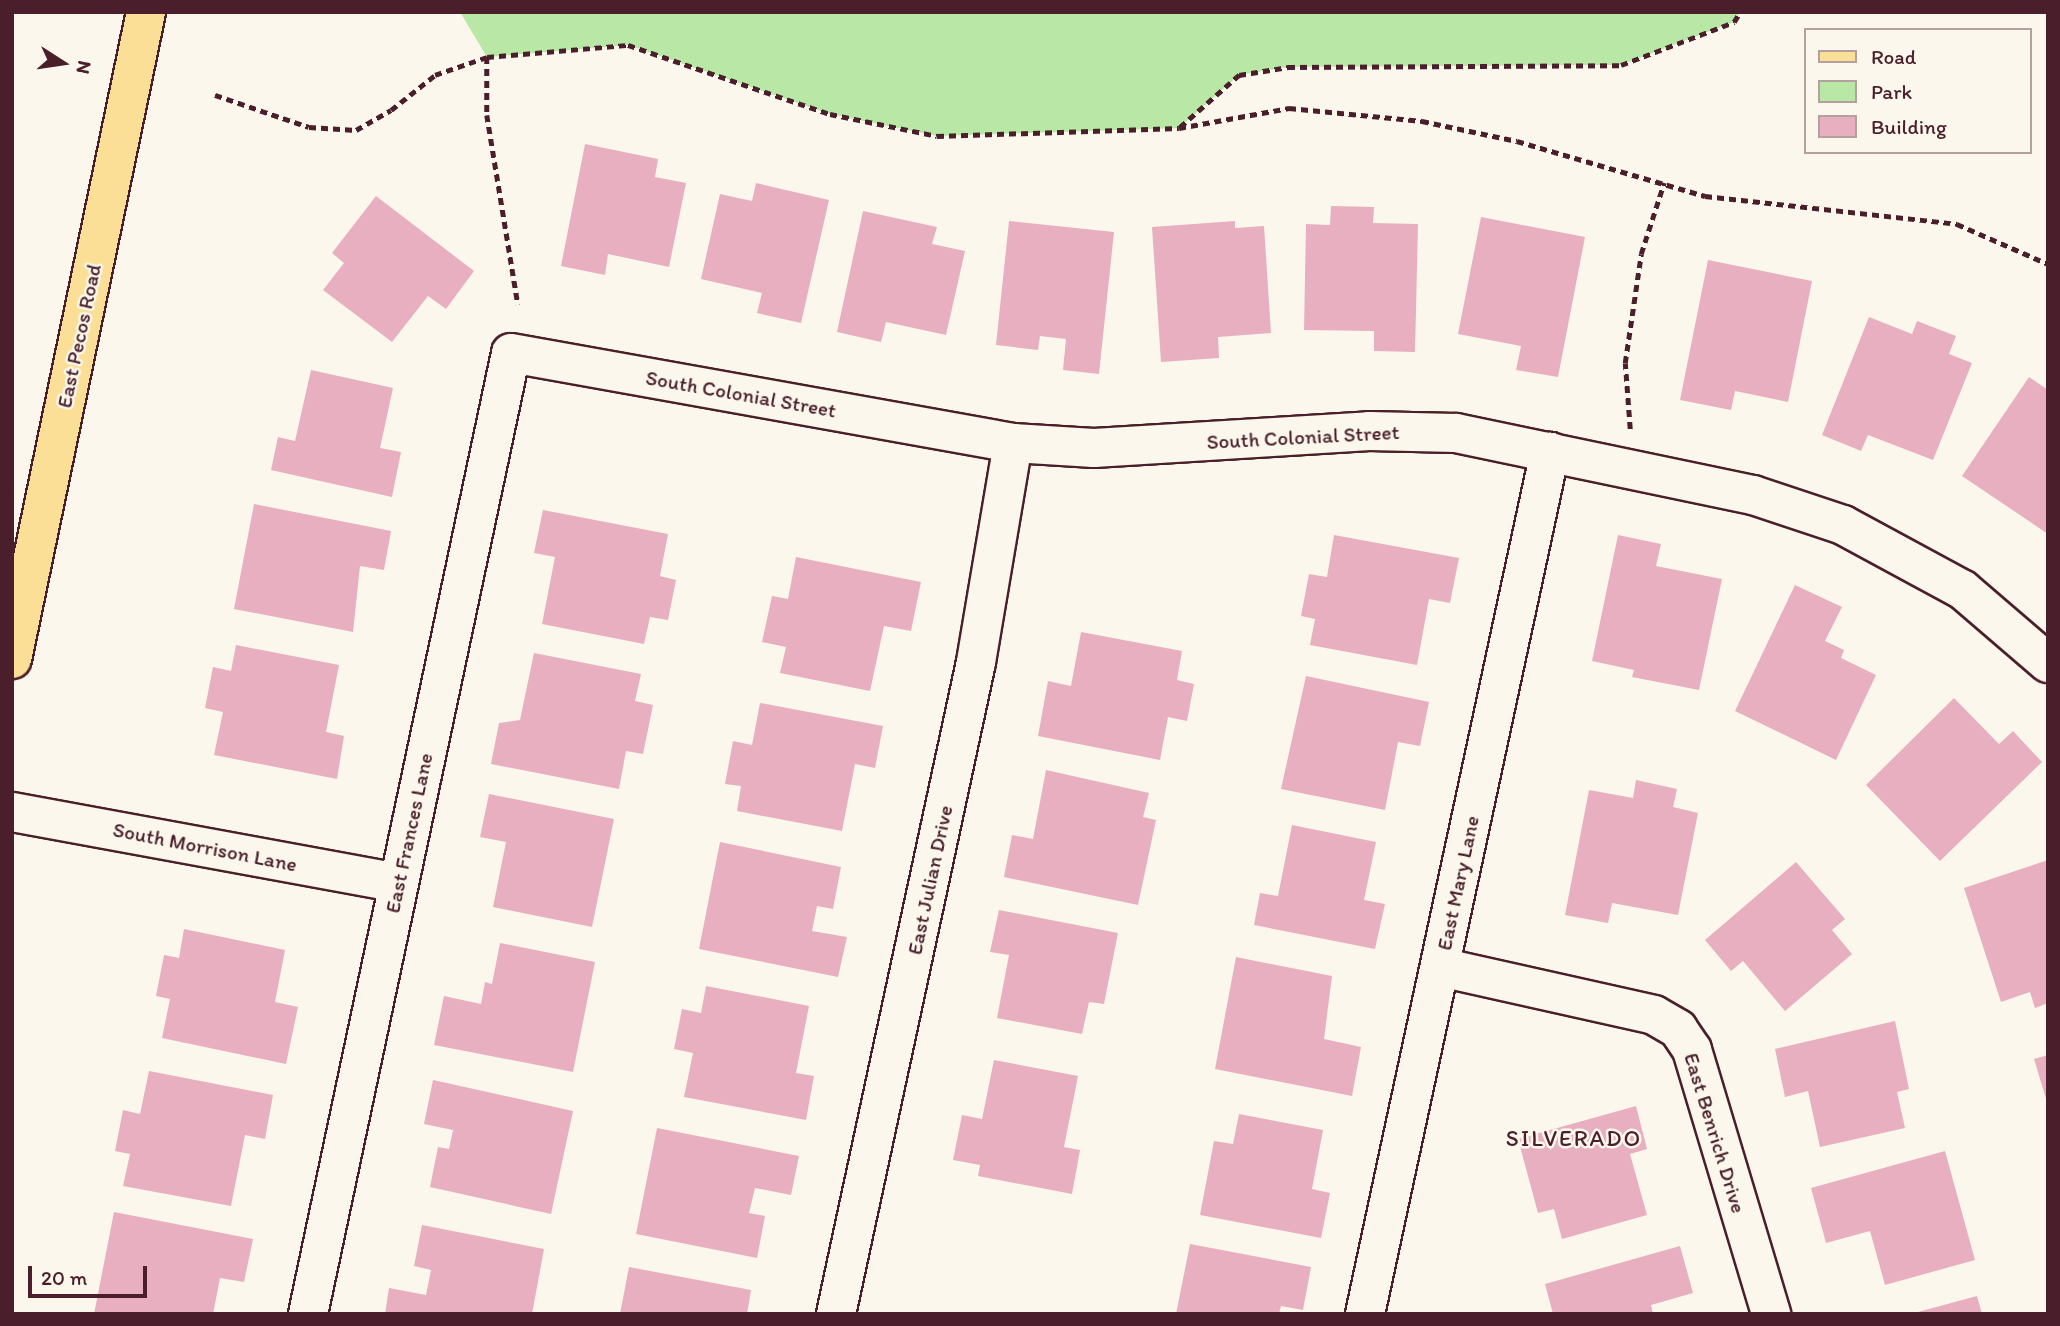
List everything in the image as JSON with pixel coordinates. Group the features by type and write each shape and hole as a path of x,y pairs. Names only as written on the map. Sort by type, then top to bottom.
{"main road":[{"name":"East Pecos Road","path":"12,659 146,12"}],"street":[{"name":"South Colonial Street","path":"511,353 1013,443 1094,449 1382,431 1456,433 1754,495 1843,525 1963,590 2048,663"},
{"name":"East Frances Lane","path":"308,1314 511,353"},
{"name":"East Julian Drive","path":"836,1314 976,662 1013,443"},
{"name":"East Mary Lane","path":"1365,1314 1550,452"},
{"name":"South Morrison Lane","path":"12,812 399,883"},
{"name":"East Benrich Drive","path":"1440,967 1654,1015 1678,1029 1692,1050 1771,1314"}],"path":[{"path":"1179,128 1239,75 1288,67 1621,65 1734,22 1740,12"},
{"path":"215,95 309,127 356,130 391,110 435,75 487,57 628,45 830,114 937,136 1179,128 1289,108 1422,121 1517,141 1705,196 1957,224 2048,264"},
{"path":"487,57 487,115 519,304"},
{"path":"1630,432 1625,363 1641,254 1664,183"}],"green space":[{"path":"460,12 1740,12 1734,22 1621,65 1288,67 1239,75 1179,128 937,136 830,114 628,45 487,57"}],"building":[{"path":"585,144 658,159 655,177 686,183 669,267 608,254 605,275 561,266"},
{"path":"756,183 829,200 801,323 757,313 762,293 701,279 720,194 752,201"},
{"path":"376,196 474,271 446,309 428,296 392,342 323,290 344,263 332,253"},
{"path":"1331,206 1374,207 1373,223 1418,224 1415,352 1374,351 1374,331 1304,330 1306,224 1330,225"},
{"path":"863,211 937,227 932,244 965,251 946,335 886,322 881,342 837,332"},
{"path":"1481,217 1585,237 1558,377 1516,370 1521,346 1458,334"},
{"path":"1009,221 1114,232 1099,374 1063,370 1066,339 1040,336 1038,350 996,345"},
{"path":"1235,221 1235,228 1264,226 1271,333 1218,337 1219,358 1161,362 1152,227"},
{"path":"1708,260 1812,281 1788,402 1735,391 1731,410 1680,400"},
{"path":"1869,317 1912,334 1917,321 1956,336 1949,354 1972,363 1933,460 1868,435 1861,451 1822,435"},
{"path":"311,370 393,388 380,448 401,452 392,497 271,470 278,437 295,441"},
{"path":"2029,377 2048,390 2048,534 1962,476"},
{"path":"254,504 391,531 384,570 360,566 353,632 234,609"},
{"path":"543,510 668,534 660,576 676,580 668,620 650,617 644,644 542,624 555,557 534,553"},
{"path":"1334,535 1459,558 1450,603 1429,599 1417,665 1310,645 1315,619 1301,616 1309,574 1327,577"},
{"path":"1618,535 1661,544 1656,566 1722,579 1699,690 1632,677 1634,670 1592,661"},
{"path":"796,557 921,582 911,631 884,626 870,691 780,673 786,647 762,642 772,596 788,599"},
{"path":"1795,585 1842,607 1825,641 1844,650 1841,658 1876,675 1836,760 1735,711"},
{"path":"1081,632 1182,651 1177,680 1194,684 1187,721 1168,717 1160,760 1038,736 1048,681 1071,686"},
{"path":"236,645 339,665 326,732 344,736 337,779 214,755 223,712 205,708 213,667 231,671"},
{"path":"534,653 641,674 635,701 653,705 643,754 626,751 619,789 491,764 499,723 520,720"},
{"path":"1306,676 1429,702 1420,746 1398,742 1385,810 1281,789"},
{"path":"1954,698 1999,744 2013,731 2042,762 1940,861 1866,785"},
{"path":"760,703 883,726 875,768 855,764 842,831 737,811 741,786 725,784 733,741 752,745"},
{"path":"1046,770 1149,793 1143,817 1156,820 1138,905 1004,877 1012,835 1033,839"},
{"path":"1636,780 1677,789 1673,807 1698,813 1678,915 1612,903 1608,923 1565,915 1589,790 1633,798"},
{"path":"489,794 614,819 592,927 493,907 506,842 480,837"},
{"path":"1292,825 1376,842 1364,900 1385,904 1375,949 1254,925 1260,893 1278,896"},
{"path":"720,842 841,867 833,909 817,906 812,931 847,937 838,977 699,949"},
{"path":"2048,860 2048,1003 2035,1008 2030,992 2001,1002 1964,888"},
{"path":"1796,862 1845,919 1832,930 1852,954 1785,1011 1743,961 1731,971 1705,940"},
{"path":"999,910 1118,933 1104,1004 1089,1002 1082,1034 997,1018 1009,955 990,952"},
{"path":"184,929 285,950 275,1002 298,1007 286,1064 162,1038 170,999 156,996 164,955 179,958"},
{"path":"500,943 595,962 573,1072 434,1045 444,996 481,1004 485,982 492,984"},
{"path":"1236,957 1332,976 1324,1039 1361,1047 1352,1096 1215,1069"},
{"path":"706,986 809,1006 796,1073 814,1076 806,1120 684,1097 693,1053 674,1049 682,1009 701,1013"},
{"path":"1895,1021 1909,1089 1897,1092 1905,1128 1820,1147 1808,1091 1785,1097 1775,1049"},
{"path":"2048,1055 2048,1102 2047,1102 2034,1059"},
{"path":"994,1060 1078,1076 1064,1147 1080,1150 1072,1194 978,1176 980,1165 953,1160 962,1115 982,1119"},
{"path":"149,1071 273,1095 265,1139 245,1135 231,1206 123,1186 130,1154 115,1151 123,1110 140,1114"},
{"path":"433,1080 573,1111 551,1214 430,1187 438,1147 449,1149 453,1130 424,1124"},
{"path":"1636,1106 1647,1149 1630,1154 1647,1215 1562,1239 1554,1209 1538,1213 1518,1139"},
{"path":"1239,1114 1323,1130 1312,1189 1330,1193 1321,1238 1200,1215 1214,1141 1233,1144"},
{"path":"657,1128 799,1156 791,1195 755,1188 749,1213 765,1216 757,1258 636,1234"},
{"path":"1945,1151 1975,1260 1885,1285 1870,1231 1826,1243 1811,1188"},
{"path":"114,1212 253,1239 244,1282 220,1278 213,1314 94,1314"},
{"path":"422,1225 544,1249 532,1314 385,1314 389,1288 426,1295 431,1270 414,1266"},
{"path":"1190,1244 1311,1267 1303,1310 1281,1306 1279,1314 1176,1314"},
{"path":"1680,1246 1693,1293 1651,1305 1653,1314 1553,1314 1545,1284"},
{"path":"629,1267 751,1290 747,1314 620,1314"},
{"path":"1977,1296 1982,1314 1914,1314 1914,1313"}],"district":[{"name":"SILVERADO","path":"1574,1138"}]}
